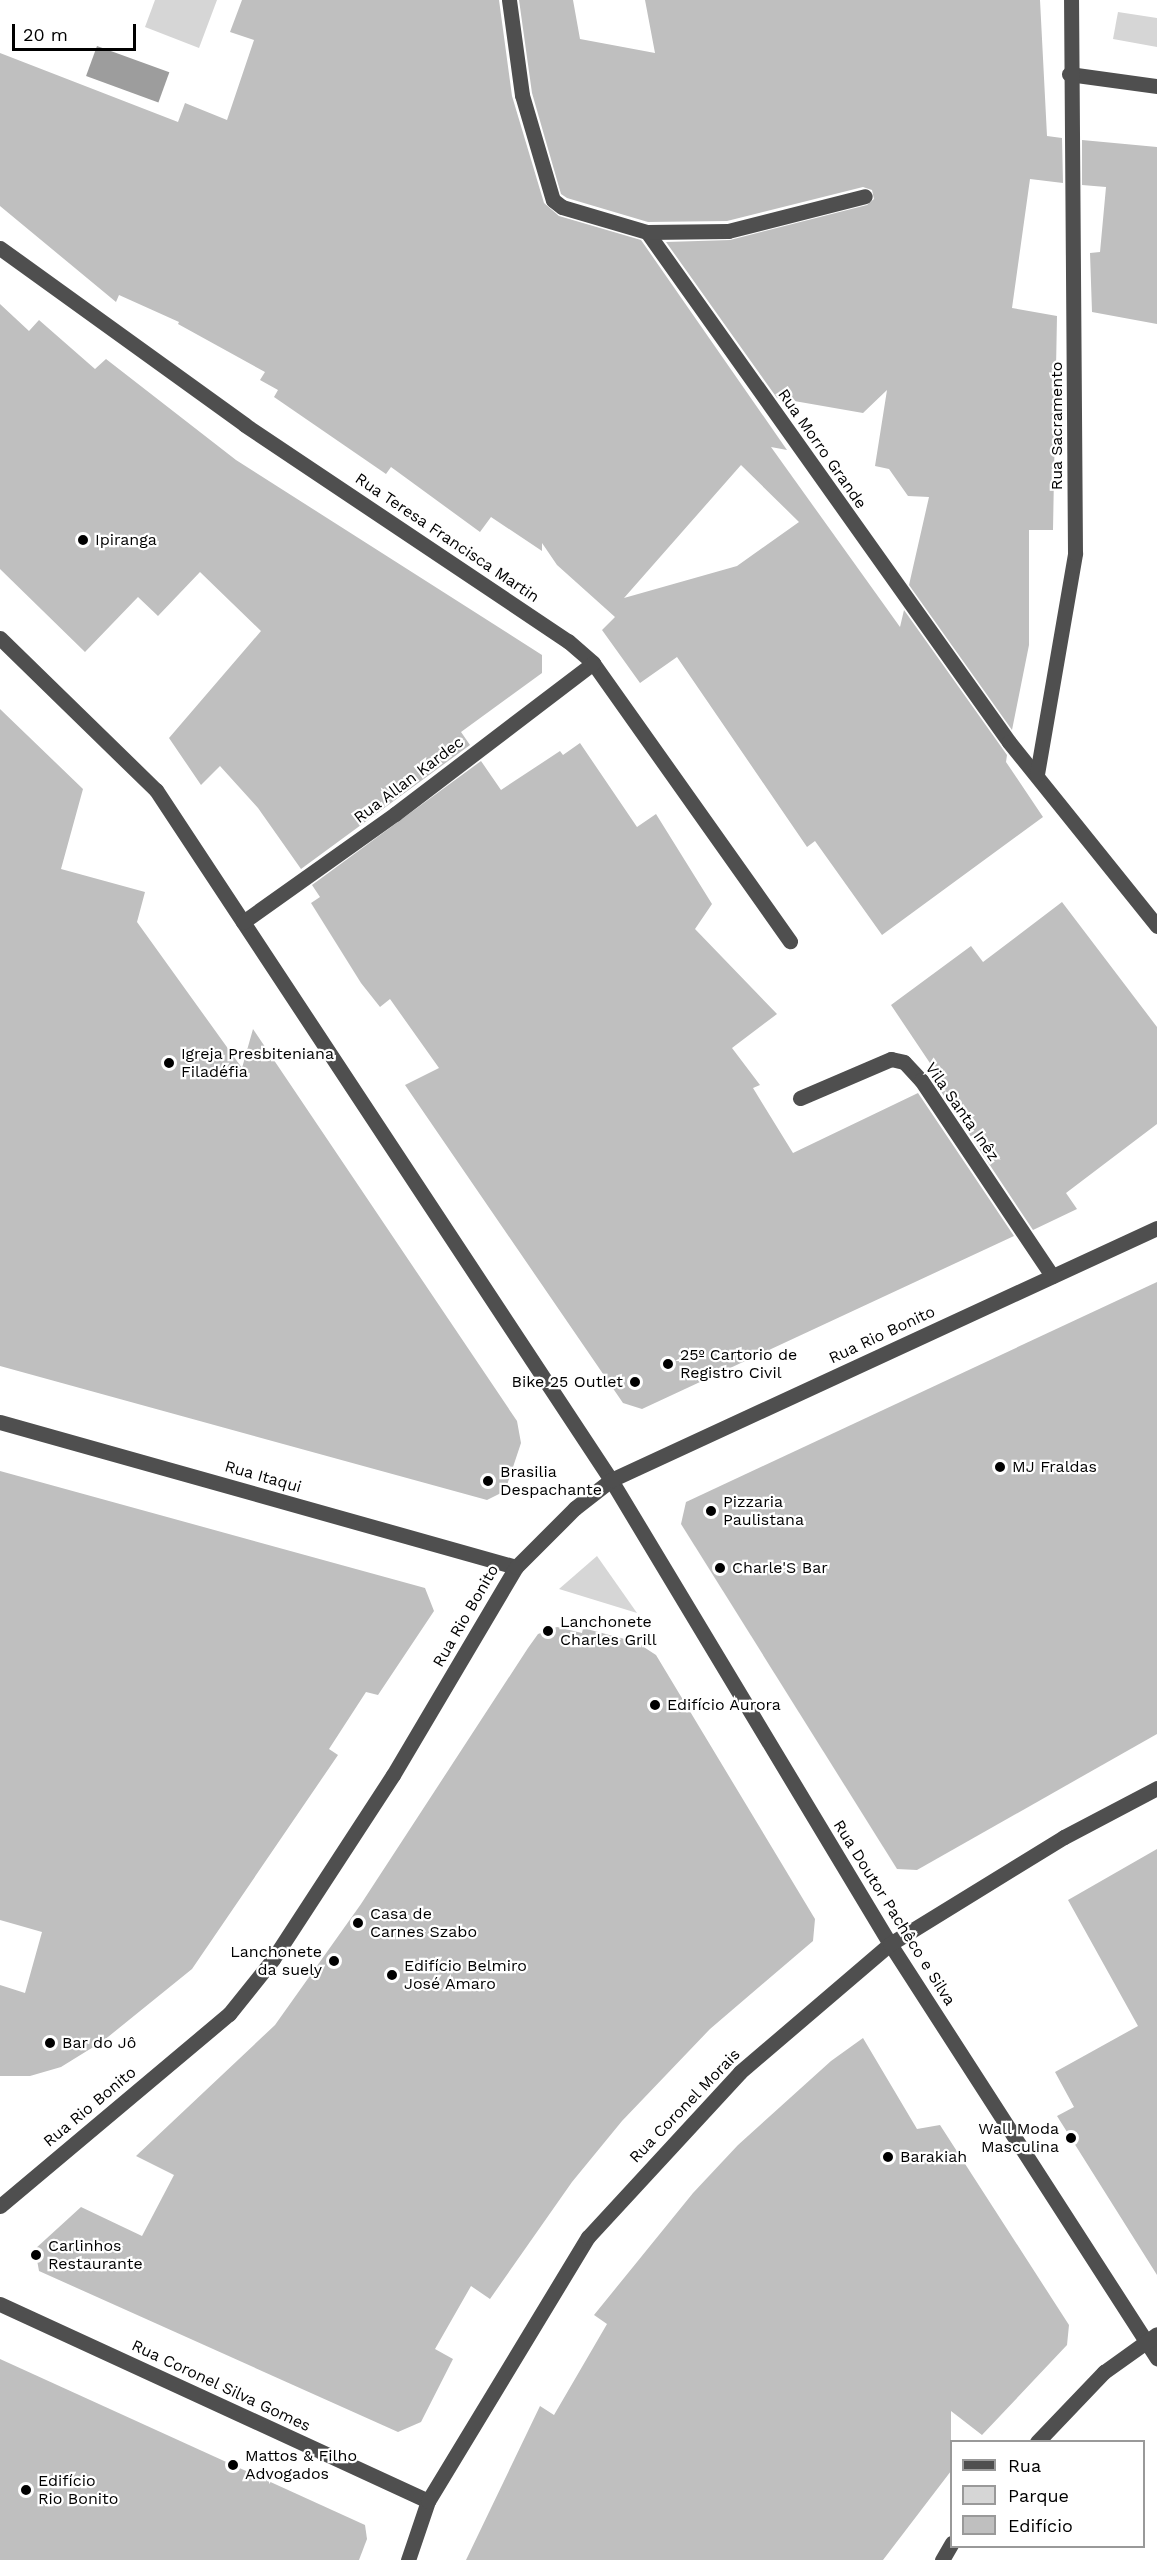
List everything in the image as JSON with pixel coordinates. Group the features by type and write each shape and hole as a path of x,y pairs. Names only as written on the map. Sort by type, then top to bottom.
{"street":[{"path":"509,0 522,95 553,200 562,207 647,232 728,231 865,195"},
{"name":"Rua Sacramento","path":"1037,774 1075,553 1069,74 1071,0"},
{"path":"1069,74 1157,86"},
{"name":"Rua Morro Grande","path":"647,232 1009,742 1157,926"},
{"name":"Rua Teresa Francisca Martin","path":"0,248 245,425 568,641 593,663 790,941"},
{"name":"Rua Doutor Pachêco e Silva","path":"0,638 156,790 611,1480 890,1944 1152,2338 1157,2358"},
{"name":"Rua Allan Kardec","path":"243,922 395,813 593,663"},
{"name":"Vila Santa Inêz","path":"800,1098 891,1059 904,1062 921,1080 1052,1276"},
{"name":"Rua Rio Bonito","path":"0,2206 229,2014 286,1940 393,1775 516,1567 575,1508 611,1480 1157,1228"},
{"name":"Rua Itaqui","path":"0,1422 516,1567"},
{"name":"Rua Coronel Morais","path":"408,2560 428,2501 588,2237 740,2072 890,1944 1064,1837 1157,1788"},
{"name":"Rua Coronel Silva Gomes","path":"0,2304 428,2501"},
{"path":"1039,2440 1104,2372 1152,2338"},
{"path":"942,2560 950,2545"}],"green space":[{"path":"155,0 217,0 199,48 145,27"},
{"path":"1118,12 1157,18 1157,47 1113,39"},
{"path":"597,1556 637,1613 559,1589"}],"shaded area":[{"path":"97,46 169,72 158,102 86,76"}],"building":[{"path":"242,0 499,0 512,96 544,203 559,216 641,240 787,450 771,447 900,627 904,610 1007,755 1006,762 1043,817 882,935 815,841 807,847 677,657 640,683 602,630 615,617 557,565 542,543 542,551 491,517 480,532 391,467 386,474 274,397 278,390 260,380 265,372 178,324 179,322 119,295 116,302 0,206 0,53 178,122 185,103 227,120 254,40 230,32","holes":["741,465 799,522 737,566 624,598"]},
{"path":"519,0 573,0 580,39 655,53 645,0 1040,0 1047,136 1062,138 1063,183 1030,179 1012,308 1057,316 1053,530 1029,530 1029,645 1012,730 909,585 929,497 908,496 889,469 875,466 887,390 863,413 777,398 666,242 730,240 867,205 874,199 872,190 863,187 727,221 648,222 567,198 561,194 532,93"},
{"path":"1082,140 1157,147 1157,324 1092,312 1090,253 1100,252 1106,187 1082,185"},
{"path":"0,304 29,331 39,320 95,369 106,359 236,460 542,655 542,673 461,732 470,745 301,869 258,808 220,766 201,785 169,738 261,631 200,572 158,616 138,597 85,652 0,569"},
{"path":"0,709 83,789 61,869 145,892 137,922 242,1068 253,1029 517,1421 521,1443 505,1491 487,1500 0,1366"},
{"path":"580,743 637,827 656,814 712,904 695,929 777,1014 732,1048 760,1085 753,1088 793,1153 918,1093 1014,1236 642,1409 623,1403 405,1085 439,1068 390,999 380,1007 361,983 311,903 320,897 312,885 481,761 501,790 560,751 563,755"},
{"path":"1062,902 1157,1027 1157,1124 1066,1193 1077,1209 1033,1230 936,1084 942,1081 891,1005 971,946 983,962"},
{"path":"1157,1282 1157,1734 917,1870 897,1869 681,1524 686,1502"},
{"path":"0,1471 425,1588 434,1611 378,1695 366,1692 329,1749 338,1755 192,1969 103,2041 61,2067 30,2076 0,2076 0,1985 25,1993 42,1932 0,1920"},
{"path":"557,1627 582,1633 583,1628 636,1642 656,1655 815,1919 813,1941 710,2029 622,2121 572,2182 490,2299 471,2286 435,2349 453,2359 421,2422 398,2432 39,2271 35,2249 81,2207 142,2236 174,2175 136,2156 275,2025 361,1904 528,1648 538,1634"},
{"path":"1157,1849 1157,2275 1057,2116 1074,2107 1055,2072 1138,2026 1068,1900"},
{"path":"863,2038 917,2129 940,2125 1069,2325 1067,2345 982,2435 951,2411 950,2472 883,2560 466,2560 540,2406 554,2415 607,2324 594,2315 693,2193 738,2145 831,2061"},
{"path":"0,2359 365,2525 367,2539 359,2560 0,2560"}],"place":[{"name":"Ipiranga","path":"83,540"},
{"name":"Igreja Presbiteniana Filadéfia","path":"169,1063"},
{"name":"25º Cartorio de Registro Civil","path":"668,1364"},
{"name":"Bike 25 Outlet","path":"635,1382"},
{"name":"MJ Fraldas","path":"1000,1467"},
{"name":"Brasilia Despachante","path":"488,1481"},
{"name":"Pizzaria Paulistana","path":"711,1511"},
{"name":"Charle'S Bar","path":"720,1568"},
{"name":"Lanchonete Charles Grill","path":"548,1631"},
{"name":"Edifício Aurora","path":"655,1705"},
{"name":"Casa de Carnes Szabo","path":"358,1923"},
{"name":"Lanchonete da suely","path":"334,1961"},
{"name":"Edifício Belmiro José Amaro","path":"392,1975"},
{"name":"Bar do Jô","path":"50,2043"},
{"name":"Wall Moda Masculina","path":"1071,2138"},
{"name":"Barakiah","path":"888,2157"},
{"name":"Carlinhos Restaurante","path":"36,2255"},
{"name":"Mattos & Filho Advogados","path":"233,2465"},
{"name":"Edifício Rio Bonito","path":"26,2490"}]}
